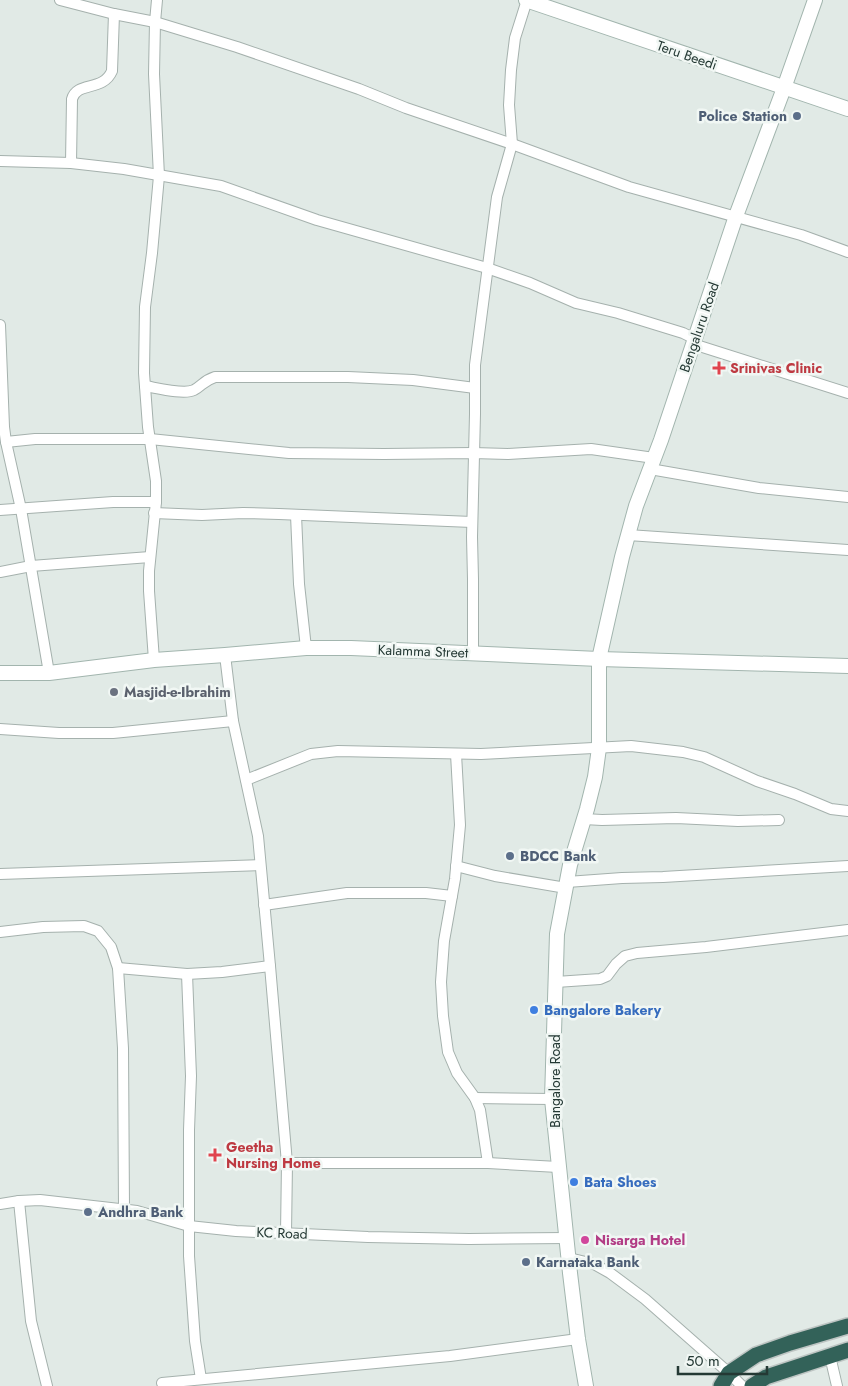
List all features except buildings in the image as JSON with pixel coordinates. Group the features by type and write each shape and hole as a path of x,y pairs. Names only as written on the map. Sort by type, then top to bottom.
{"highway":[{"path":"721,1386 729,1372 756,1355 848,1326"},
{"path":"752,1386 848,1350"}],"street":[{"path":"60,0 155,22 237,47 629,187 801,235 848,252"},
{"path":"154,660 149,591 156,481 144,373 145,307 159,176 154,74 157,0"},
{"path":"473,653 472,522 475,365 497,197 512,144 509,105 515,38 527,0"},
{"name":"Teru Beedi","path":"527,0 848,109"},
{"name":"Bengaluru Road","path":"599,659 622,557 636,506 736,216 815,0"},
{"path":"70,163 72,100 74,94 80,90 105,82 110,77 112,71 114,14"},
{"path":"0,161 70,163 124,169 220,186 317,220 487,268 530,283 576,303 628,316 683,333 694,342 848,393"},
{"path":"0,325 2,427 21,510 49,673"},
{"path":"145,386 186,392 193,390 207,380 215,378 311,377 413,380 475,388"},
{"path":"6,442 35,439 150,439 289,453 508,454 592,449 759,488 848,497"},
{"path":"0,510 113,502 156,502"},
{"path":"154,513 202,515 243,513 472,522"},
{"path":"296,515 299,584 306,648"},
{"path":"628,535 848,550"},
{"path":"0,572 31,566 150,557"},
{"name":"Kalamma Street","path":"0,673 49,673 154,660 306,648 848,666"},
{"path":"225,655 233,721 258,836 287,1164 286,1233"},
{"name":"Bangalore Road","path":"586,1386 578,1339 552,1099 557,934 570,865 595,777 600,748 599,659"},
{"path":"0,729 58,733 113,733 233,721"},
{"path":"246,780 311,754 338,751 481,754 632,746 683,752 704,757 757,782 795,794 831,809 848,811"},
{"path":"456,754 460,825 452,896 444,941 441,982 443,1016 448,1052 457,1073 475,1098 480,1110 488,1163"},
{"path":"584,819 780,820"},
{"path":"0,874 260,865"},
{"path":"456,866 495,876 566,885 622,878 848,866"},
{"path":"264,905 347,893 426,892 452,896"},
{"path":"0,932 84,926 98,931 111,948 118,968 123,1048 124,1210"},
{"path":"556,982 600,979 607,976 625,956 637,953 706,947 848,930"},
{"path":"118,968 187,974 270,966"},
{"path":"187,974 191,1076 189,1256 195,1341 201,1378"},
{"path":"475,1098 552,1099"},
{"path":"287,1164 488,1163 558,1167"},
{"name":"KC Road","path":"0,1204 40,1200 137,1211 189,1226 236,1231 469,1239 567,1238"},
{"path":"19,1201 31,1321 47,1386"},
{"path":"569,1258 594,1264 610,1273 645,1299 729,1372 742,1386"},
{"path":"162,1383 450,1356 578,1339"},
{"path":"830,1356 837,1386"}],"place":[{"name":"Police Station","path":"797,116"},
{"name":"Srinivas Clinic","path":"719,368"},
{"name":"Masjid-e-Ibrahim","path":"114,692"},
{"name":"BDCC Bank","path":"510,856"},
{"name":"Bangalore Bakery","path":"534,1010"},
{"name":"Geetha Nursing Home","path":"215,1155"},
{"name":"Bata Shoes","path":"574,1182"},
{"name":"Andhra Bank","path":"88,1212"},
{"name":"Nisarga Hotel","path":"585,1240"},
{"name":"Karnataka Bank","path":"526,1262"}]}
